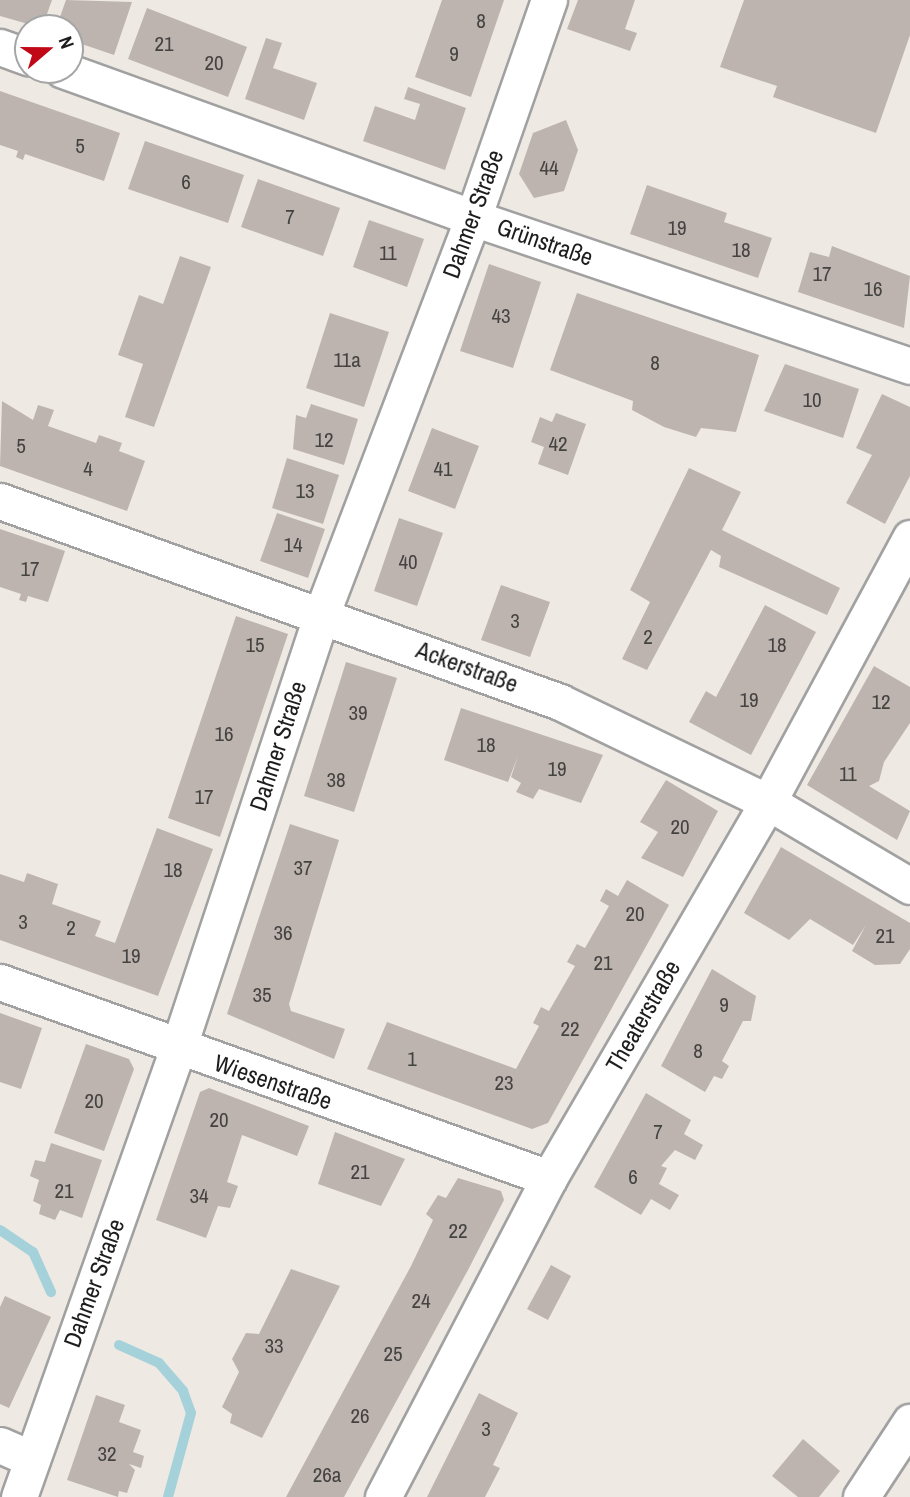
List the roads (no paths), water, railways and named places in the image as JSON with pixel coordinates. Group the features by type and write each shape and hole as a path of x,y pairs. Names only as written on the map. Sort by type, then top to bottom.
{"street":[{"name":"Dahmer Straße","path":"19,1497 178,1049 322,613 473,218 549,0"},
{"name":"Grünstraße","path":"84,78 473,218 910,366"},
{"name":"Ackerstraße","path":"0,501 322,613 560,702 768,802 910,886"},
{"name":"Theaterstraße","path":"383,1497 549,1178 768,802 910,538"},
{"name":"Wiesenstraße","path":"0,982 178,1049 549,1178"},
{"path":"861,1497 910,1422"},
{"path":"0,1444 31,1458"}],"waterway":[{"path":"0,1230 33,1252 51,1292"},
{"path":"119,1345 159,1363 183,1391 191,1413 168,1497"}]}
